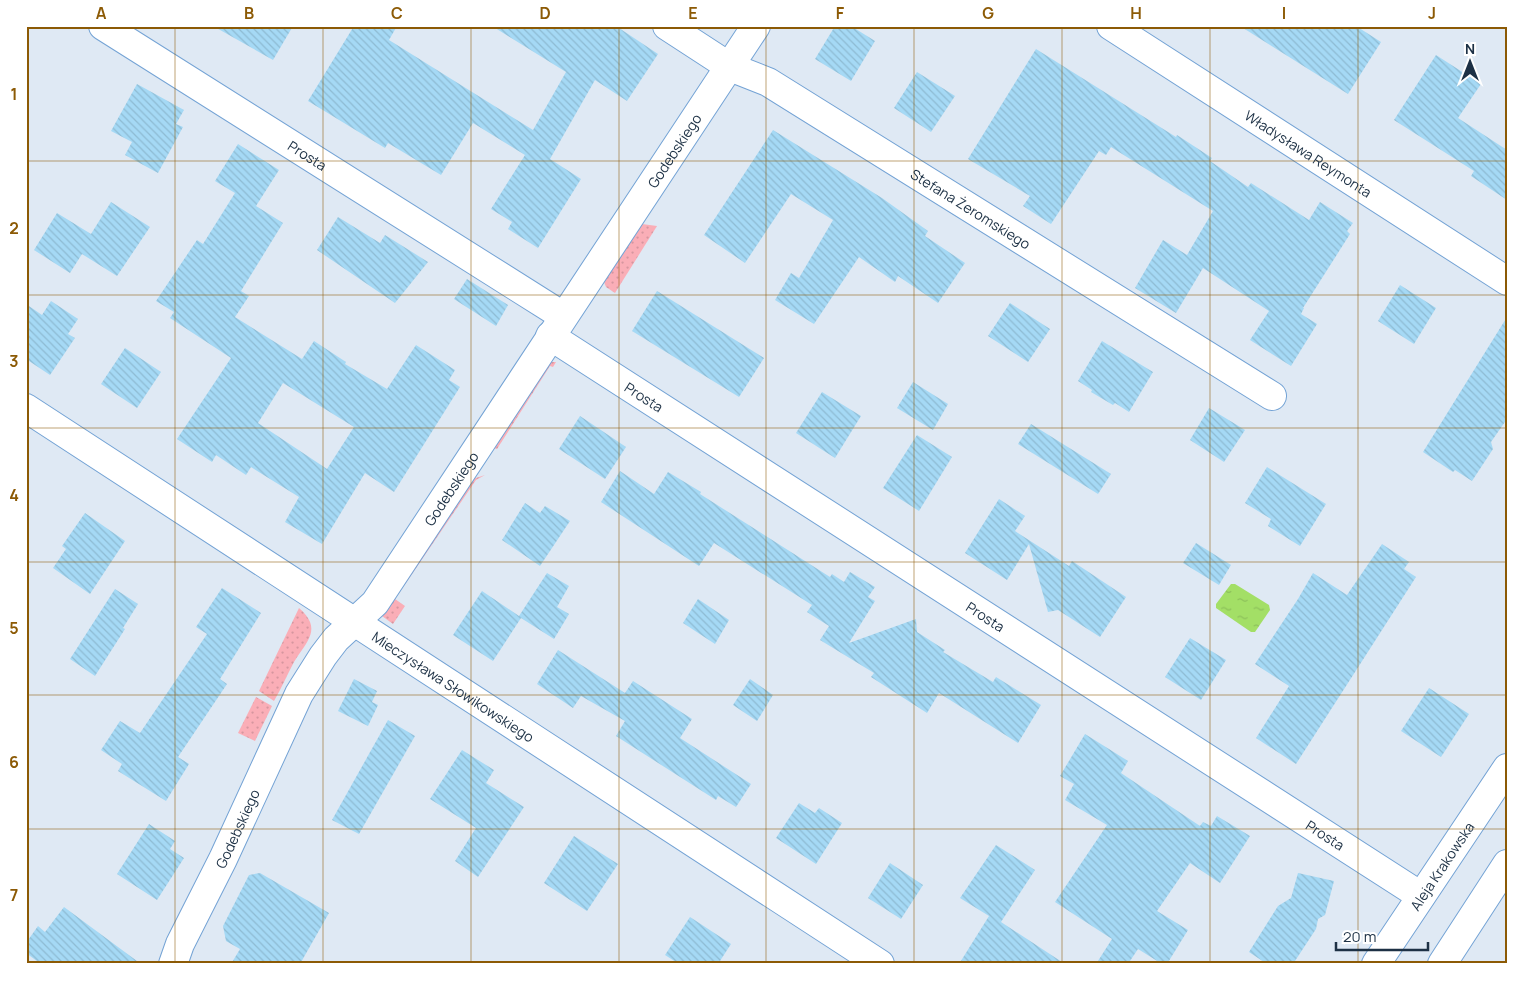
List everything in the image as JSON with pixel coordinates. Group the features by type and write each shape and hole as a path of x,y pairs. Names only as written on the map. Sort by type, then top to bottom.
{"street":[{"name":"Prosta","path":"103,26 1421,896"},
{"name":"Stefana Żeromskiego","path":"667,26 730,67 768,82 1272,396"},
{"name":"Godebskiego","path":"173,964 180,944 223,859 299,694 329,648 342,632 375,603 756,26"},
{"name":"Władysława Reymonta","path":"1111,26 1507,281"},
{"name":"Mieczysława Słowikowskiego","path":"26,408 880,964"},
{"name":"Aleja Krakowska","path":"1376,964 1507,768"},
{"path":"1442,964 1507,864"}],"shaded area":[{"path":"642,224 657,226 615,293 606,287 604,282"},
{"path":"550,362 556,362 553,367 550,366 497,449 493,448"},
{"path":"485,475 476,480 395,599 405,606 393,624 382,616 383,613 473,479"},
{"path":"299,608 310,622 310,635 274,701 259,691"},
{"path":"256,697 272,706 255,741 238,733"}],"water":[{"path":"1231,584 1235,584 1269,605 1270,610 1255,632 1251,632 1216,608 1216,604"}],"building":[{"path":"213,26 293,26 273,60"},
{"path":"354,26 397,26 389,40 533,130 566,72 492,26 616,26 658,54 627,101 595,80 550,159 581,179 538,248 508,229 512,222 491,209 525,155 473,123 441,175 388,143 385,148 308,101"},
{"path":"835,26 851,26 875,41 851,81 815,59"},
{"path":"1240,26 1356,26 1381,42 1348,94"},
{"path":"1036,49 1176,137 1177,135 1212,158 1210,161 1248,187 1251,183 1309,220 1320,202 1353,223 1347,231 1350,234 1303,308 1301,314 1317,324 1291,366 1250,340 1269,311 1203,268 1176,313 1135,288 1163,240 1187,255 1213,211 1111,147 1106,155 1099,151 1051,224 1023,206 1030,196 968,159"},
{"path":"1436,55 1481,84 1458,118 1507,150 1507,200 1471,176 1474,171 1394,120"},
{"path":"917,72 955,96 931,132 894,108"},
{"path":"137,84 184,110 176,124 183,127 158,173 125,155 132,142 111,131"},
{"path":"773,130 882,198 928,231 925,236 965,263 938,303 898,276 895,282 859,257 814,324 775,300 791,273 799,278 833,220 791,194 745,263 704,235"},
{"path":"238,144 279,170 256,206 283,223 241,291 249,296 235,317 302,359 314,341 346,362 345,364 387,389 416,345 455,370 449,380 460,387 394,492 365,473 322,544 285,522 299,497 251,467 246,475 216,455 212,462 177,439 231,358 170,318 174,312 156,301 197,240 203,244 235,193 215,181","holes":["283,383 354,427 327,469 258,423"]},
{"path":"111,202 150,227 117,276 82,254 70,273 34,250 57,213 91,234"},
{"path":"338,217 380,243 385,235 428,262 395,303 317,250"},
{"path":"467,279 508,305 496,326 454,299"},
{"path":"1400,285 1436,308 1414,344 1378,321"},
{"path":"657,291 764,358 739,397 632,331"},
{"path":"51,301 78,319 68,334 75,338 50,375 26,359 26,304 42,315"},
{"path":"1010,303 1050,329 1028,362 988,336"},
{"path":"1507,317 1507,419 1491,442 1493,449 1472,481 1455,470 1453,472 1423,452"},
{"path":"1102,341 1153,372 1129,412 1091,392 1092,390 1078,381"},
{"path":"125,348 161,372 137,408 101,384"},
{"path":"913,382 948,404 933,430 897,408"},
{"path":"822,392 861,416 835,458 796,433"},
{"path":"1209,408 1245,430 1224,462 1190,440"},
{"path":"580,416 626,447 605,479 559,449"},
{"path":"1031,424 1111,474 1098,494 1018,444"},
{"path":"917,435 952,457 919,511 883,488"},
{"path":"1267,467 1326,504 1300,546 1268,526 1271,519 1245,503"},
{"path":"620,471 654,494 668,472 830,577 832,574 844,582 850,572 875,587 868,597 875,601 849,643 916,619 917,632 945,650 943,652 993,682 996,677 1041,705 1018,743 939,693 927,713 871,677 874,673 820,640 829,626 807,612 812,605 714,543 699,566 601,502"},
{"path":"999,499 1025,516 1015,531 1069,566 1072,561 1126,597 1100,637 1058,610 1048,612 1029,544 1007,580 965,553"},
{"path":"525,503 540,513 545,506 570,521 540,566 502,540"},
{"path":"85,513 125,541 90,594 53,568 66,549 62,546"},
{"path":"1196,543 1231,565 1219,585 1183,563"},
{"path":"1382,544 1409,562 1404,569 1416,577 1296,764 1256,738 1289,686 1255,664 1313,573 1347,595"},
{"path":"547,573 569,586 557,607 569,614 554,639 521,618 493,661 453,635 482,591 519,616"},
{"path":"222,588 261,613 220,679 227,684 178,757 189,764 166,801 118,771 122,764 101,750 120,721 140,733 207,634 196,627"},
{"path":"115,589 138,604 123,628 125,629 95,676 70,659"},
{"path":"698,599 729,620 715,644 683,623"},
{"path":"1190,638 1226,660 1201,700 1165,677"},
{"path":"558,650 625,693 633,681 692,719 680,738 751,784 736,807 718,796 716,800 616,736 625,721 581,696 573,708 537,684"},
{"path":"354,679 377,691 372,702 378,705 368,726 338,711"},
{"path":"750,679 773,695 757,721 733,705"},
{"path":"1429,688 1469,714 1441,757 1401,731"},
{"path":"388,720 415,736 359,834 332,820"},
{"path":"1085,734 1128,761 1121,773 1200,826 1203,822 1211,826 1217,816 1250,836 1220,883 1190,863 1157,911 1188,930 1167,964 1162,964 1138,949 1128,964 1096,964 1112,939 1055,902 1107,825 1065,800 1074,784 1060,776"},
{"path":"462,750 494,770 486,783 524,807 478,877 455,861 476,828 430,799"},
{"path":"799,803 815,813 819,808 842,823 816,864 776,838"},
{"path":"149,824 175,841 170,849 184,858 157,900 117,874"},
{"path":"574,836 618,864 587,911 544,883"},
{"path":"996,845 1035,870 1001,922 1065,964 959,964 989,916 960,898"},
{"path":"890,863 923,885 901,919 868,898"},
{"path":"260,873 329,913 300,964 231,964 240,949 226,941 223,926 249,875"},
{"path":"1298,873 1334,881 1325,915 1318,919 1316,929 1293,964 1267,964 1249,952 1278,906 1291,898"},
{"path":"64,907 141,964 41,964 26,953 26,943 38,926 45,932"},
{"path":"690,917 731,944 718,964 679,964 665,955"}]}
